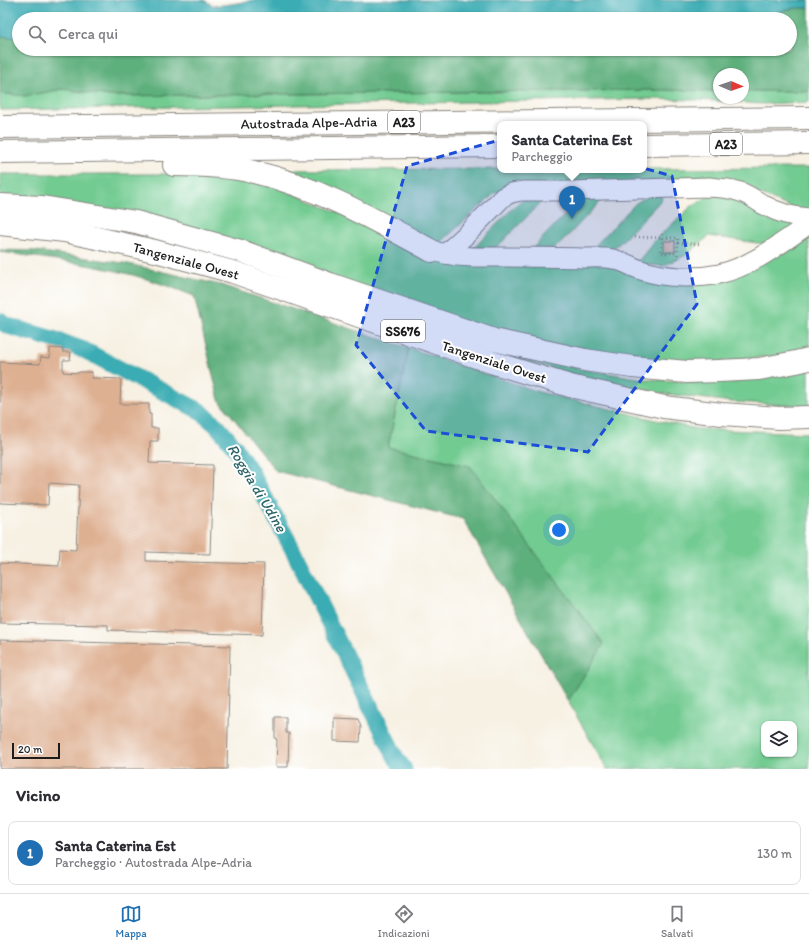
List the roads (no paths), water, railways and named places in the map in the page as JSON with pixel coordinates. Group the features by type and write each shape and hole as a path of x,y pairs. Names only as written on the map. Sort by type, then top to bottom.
{"highway":[{"name":"Autostrada Alpe-Adria","path":"539,121 809,118"},
{"name":"Autostrada Alpe-Adria","path":"0,127 497,121"},
{"name":"A23","path":"647,145 809,143"},
{"name":"Autostrada Alpe-Adria","path":"0,152 497,146"},
{"path":"31,152 89,164 218,166 253,172 300,186 343,204 366,214 438,252"},
{"name":"Tangenziale Ovest","path":"0,205 42,208 136,222 241,251 330,284 494,340 585,360 632,367 687,372 760,369 809,359"},
{"name":"Tangenziale Ovest","path":"0,224 65,232 155,251 233,272 491,362 570,386 671,408 730,415 779,418 809,417"}],"lane":[{"path":"438,252 469,232 504,197 511,193 522,191 727,189 737,190 747,194 766,206 784,214 799,218 809,218"},
{"path":"438,252 480,257 613,259 640,270 661,275 681,277 704,276 725,272 747,264 809,224"}],"water":[{"path":"0,0 204,0 214,6 255,0 809,0 809,8 795,8 779,12 12,12 12,37 0,36"}],"waterway":[{"name":"Roggia di Udine","path":"0,321 8,326 84,350 200,411 217,426 234,446 251,472 292,548 396,758 404,769"}],"place":[{"name":"Santa Caterina Est","path":"572,219"}]}
